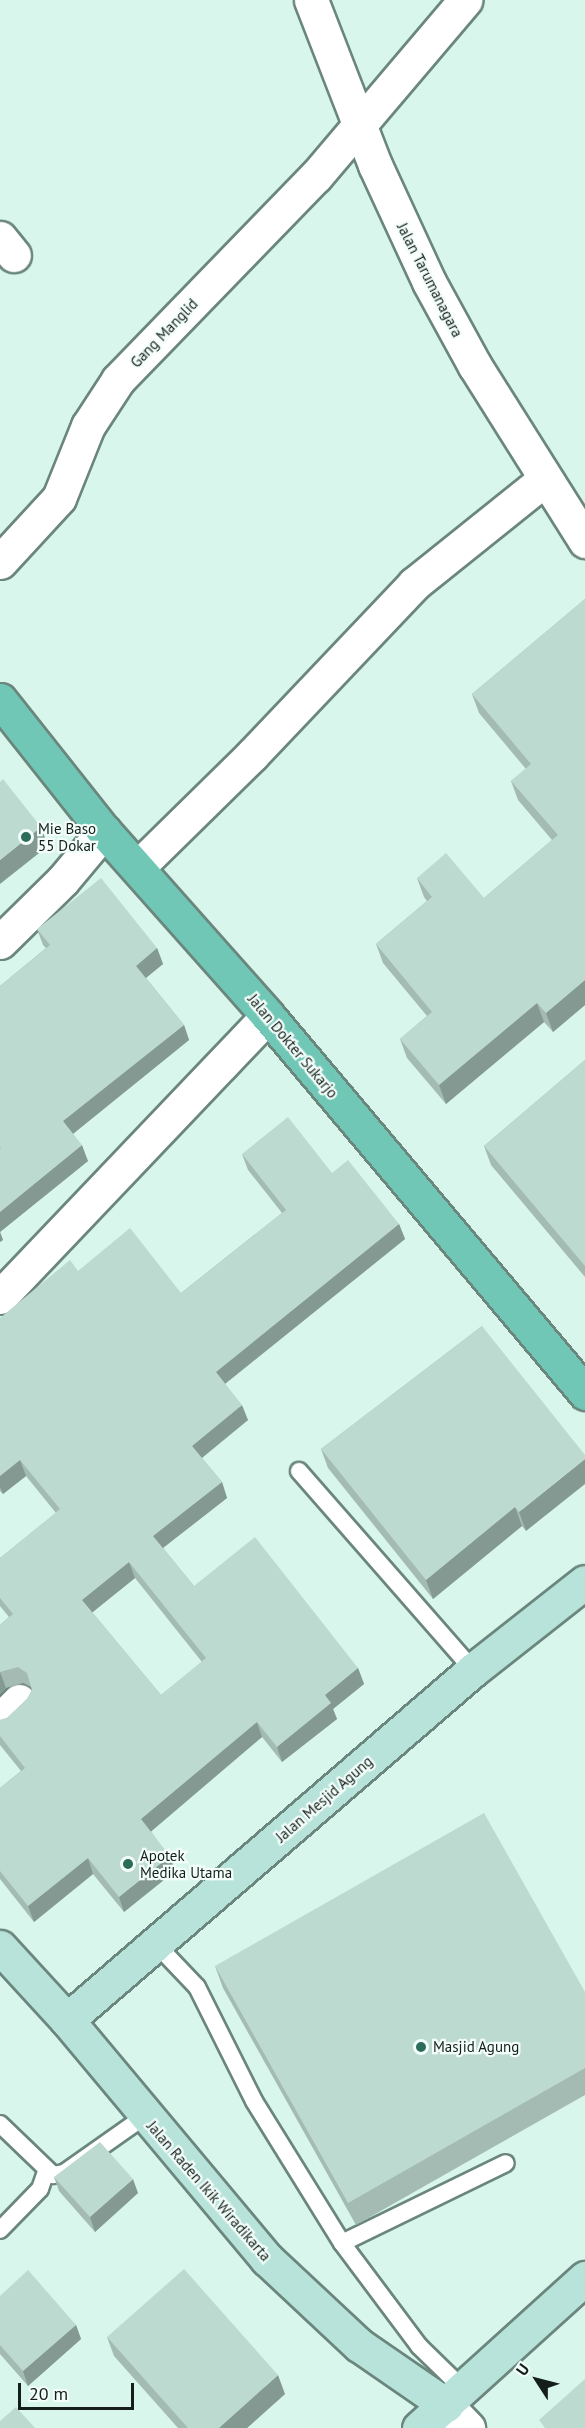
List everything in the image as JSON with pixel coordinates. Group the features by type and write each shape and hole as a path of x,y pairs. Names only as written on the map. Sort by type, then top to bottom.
{"main road":[{"name":"Jalan Dokter Sukarjo","path":"0,700 104,831 139,866 268,1016 585,1393"}],"street":[{"name":"Jalan Tarumanagara","path":"311,0 394,210 429,282 475,366 585,541"},
{"name":"Gang Manglid","path":"0,562 58,498 88,426 118,380 360,125 465,0"},
{"path":"139,866 414,584 545,479"},
{"path":"0,942 63,880 104,831"},
{"path":"0,1297 268,1016"},
{"name":"Jalan Mesjid Agung","path":"67,2020 473,1670 585,1582"},
{"name":"Jalan Raden Ikik Wiradikarta","path":"0,1947 67,2020 267,2259 359,2345 459,2407"},
{"path":"419,2428 459,2407 585,2278"}],"lane":[{"path":"299,1470 473,1670"},
{"path":"156,1944 197,1987 254,2101 342,2243 419,2346 459,2407"},
{"path":"0,2124 46,2172 64,2173 145,2116"},
{"path":"342,2243 506,2163"},
{"path":"0,2230 40,2189 46,2172"}],"building":[{"path":"585,599 585,980 546,1013 537,1003 439,1085 400,1039 432,1012 376,944 432,897 417,878 446,853 484,898 558,835 511,781 531,764 472,694"},
{"path":"3,779 41,827 0,860 0,782"},
{"path":"101,878 157,948 136,966 184,1025 63,1121 82,1145 0,1212 0,986 50,945 37,929"},
{"path":"585,1060 585,1266 484,1146"},
{"path":"288,1117 332,1173 348,1160 399,1224 216,1372 242,1405 192,1446 222,1482 153,1536 194,1586 255,1537 358,1668 325,1695 331,1703 277,1747 257,1722 141,1819 170,1856 119,1897 88,1858 28,1906 0,1871 0,1788 25,1768 0,1736 0,1720 7,1718 27,1699 32,1690 27,1673 18,1667 0,1672 0,1625 13,1614 0,1598 0,1558 60,1509 20,1460 0,1476 0,1318 70,1260 78,1271 130,1228 181,1293 286,1210 242,1154","holes":["129,1562 206,1658 161,1695 82,1600"]},
{"path":"482,1326 585,1455 585,1459 519,1512 515,1507 426,1580 321,1449"},
{"name":"Masjid Agung","path":"484,1813 585,1992 585,2068 348,2203 215,1966"},
{"path":"100,2142 133,2179 90,2217 54,2177"},
{"path":"184,2269 278,2375 219,2428 188,2428 107,2337"},
{"path":"28,2270 76,2325 23,2371 0,2345 0,2296"},
{"path":"585,2379 585,2428 545,2428 539,2420"},
{"path":"16,2407 35,2428 0,2428 0,2421"}],"place":[{"name":"Mie Baso 55 Dokar","path":"26,837"},
{"name":"Apotek Medika Utama","path":"128,1864"},
{"name":"Masjid Agung","path":"421,2047"}]}
